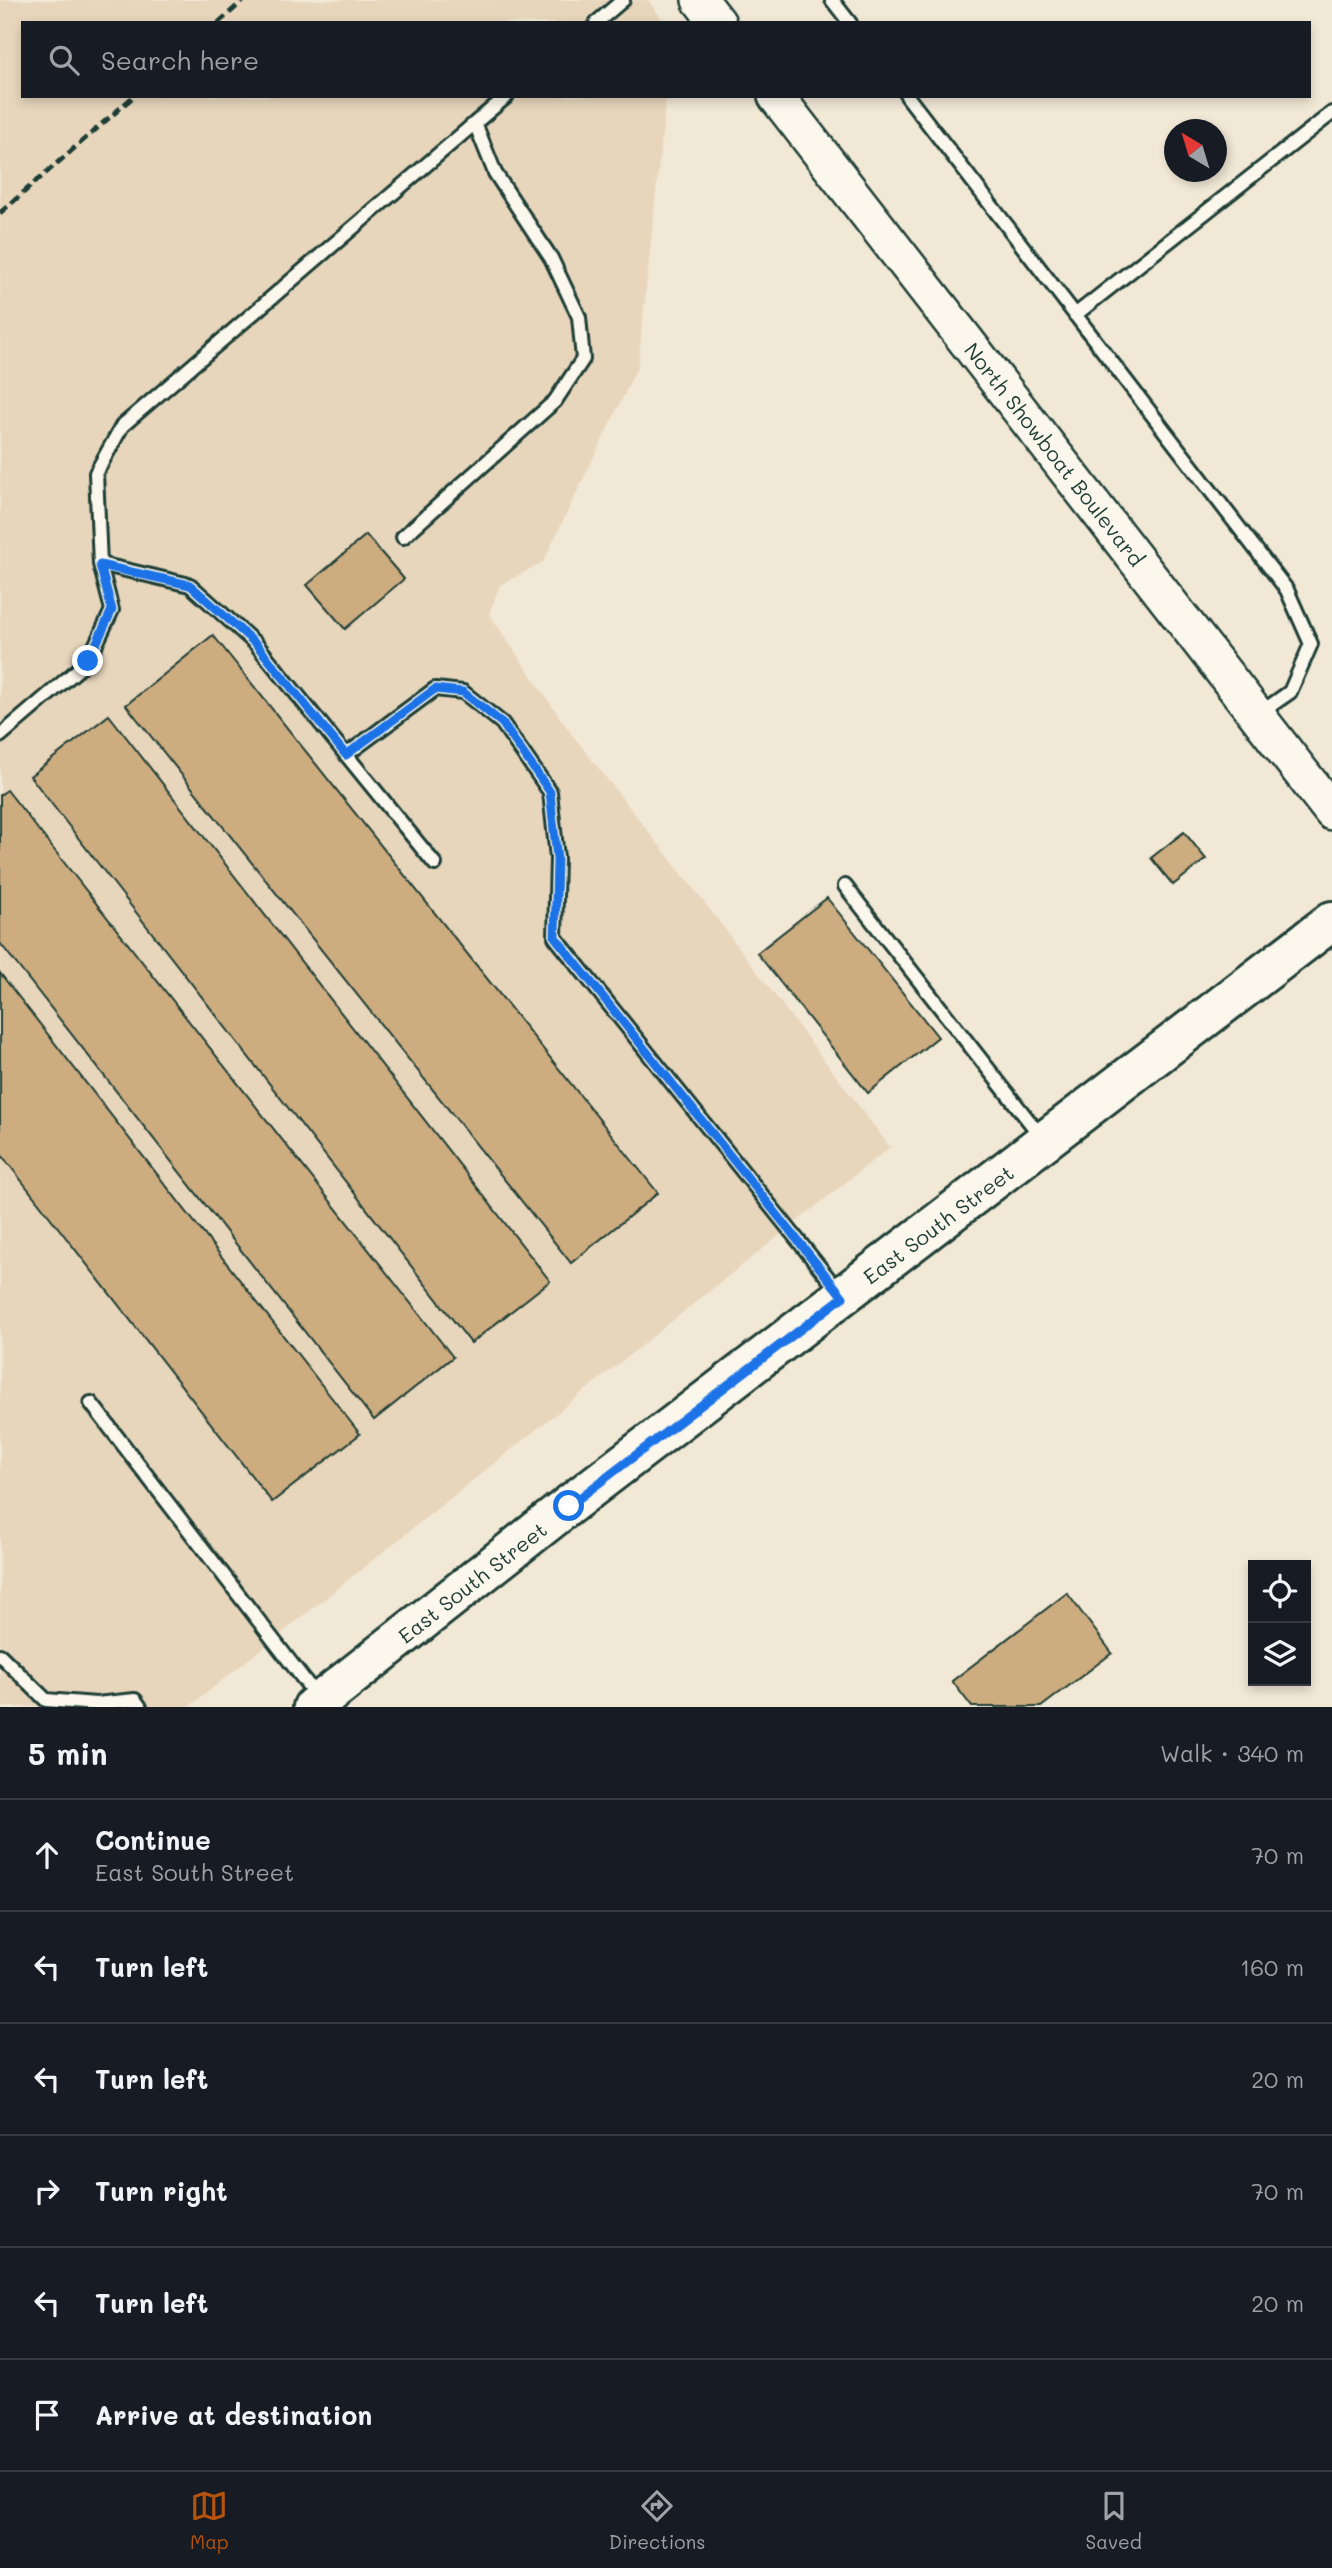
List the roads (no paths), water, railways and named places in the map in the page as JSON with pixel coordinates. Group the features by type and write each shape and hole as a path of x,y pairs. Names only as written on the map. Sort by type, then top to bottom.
{"main road":[{"path":"700,0 716,21"},
{"name":"North Showboat Boulevard","path":"778,98 1332,813"},
{"name":"East South Street","path":"317,1704 569,1506 1332,921"}],"lane":[{"path":"598,21 623,0"},
{"path":"832,0 848,21"},
{"path":"0,736 88,661 112,610 100,565 96,473 121,426 505,98"},
{"path":"908,98 1287,590 1311,644 1290,692 1257,715"},
{"path":"1075,315 1332,113"},
{"path":"403,537 555,401 583,359 579,317 551,258 495,173 475,123"},
{"path":"100,565 190,585 256,644 435,864"},
{"path":"346,755 435,689 463,692 502,723 550,792 557,859 555,937 843,1297"},
{"path":"845,886 1046,1142"},
{"path":"91,1404 317,1704"},
{"path":"0,1655 47,1700 96,1704 135,1700 140,1707"}],"railway":[{"path":"220,21 244,0"},
{"path":"0,213 132,98"}]}
